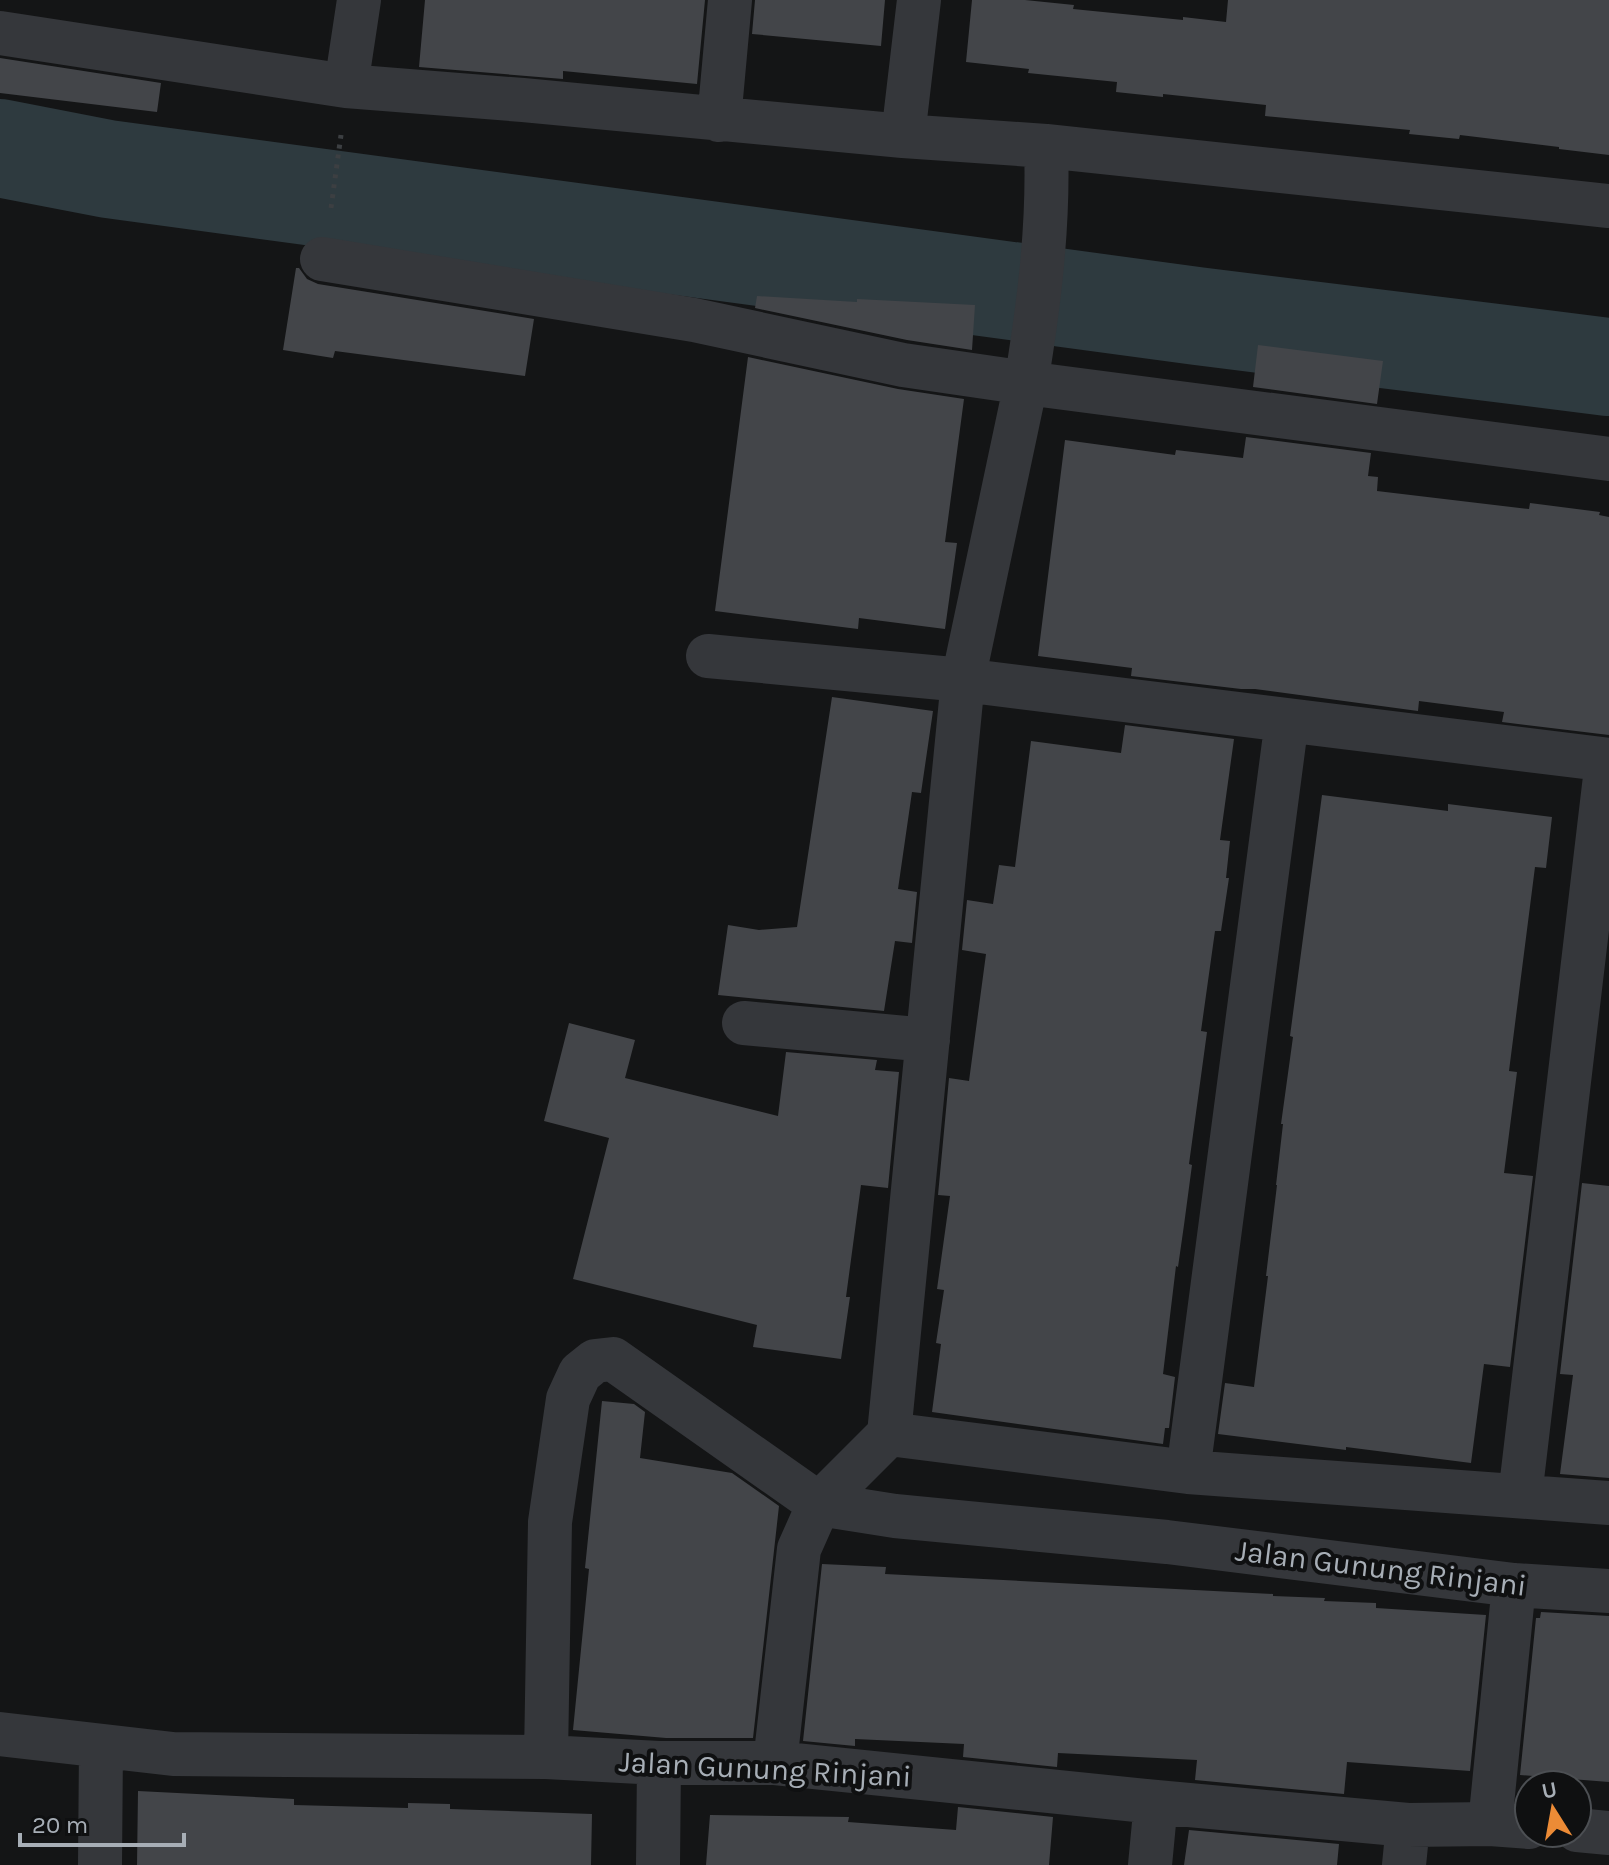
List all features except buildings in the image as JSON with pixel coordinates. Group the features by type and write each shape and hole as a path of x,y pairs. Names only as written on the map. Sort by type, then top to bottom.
{"street":[{"path":"346,86 359,0"},
{"path":"719,120 730,0"},
{"path":"903,136 919,0"},
{"path":"0,33 346,86 1046,146 1609,206"},
{"path":"775,1763 799,1549 819,1504 889,1434 963,680 1026,383 1037,316 1048,192 1046,146"},
{"path":"326,240 903,365 1609,459"},
{"path":"708,656 963,680 1608,760 1520,1496"},
{"path":"1188,1472 1287,720"},
{"path":"744,1023 928,1040"},
{"path":"546,1757 550,1522 568,1399 580,1373 595,1361 613,1359 819,1504"},
{"path":"889,1434 1188,1472 1609,1503"},
{"name":"Jalan Gunung Rinjani","path":"819,1504 895,1516 1167,1542 1514,1585 1609,1591"},
{"path":"1510,1825 1514,1585"},
{"name":"Jalan Gunung Rinjani","path":"0,1734 173,1754 546,1757 659,1763 775,1763 1156,1802 1406,1845 1510,1825"},
{"path":"100,1865 101,1746"},
{"path":"658,1865 659,1763"},
{"path":"1150,1865 1156,1802"}],"path":[{"path":"326,240 340,145"}],"waterway":[{"path":"0,148 108,169 1197,316 1609,367"}]}
